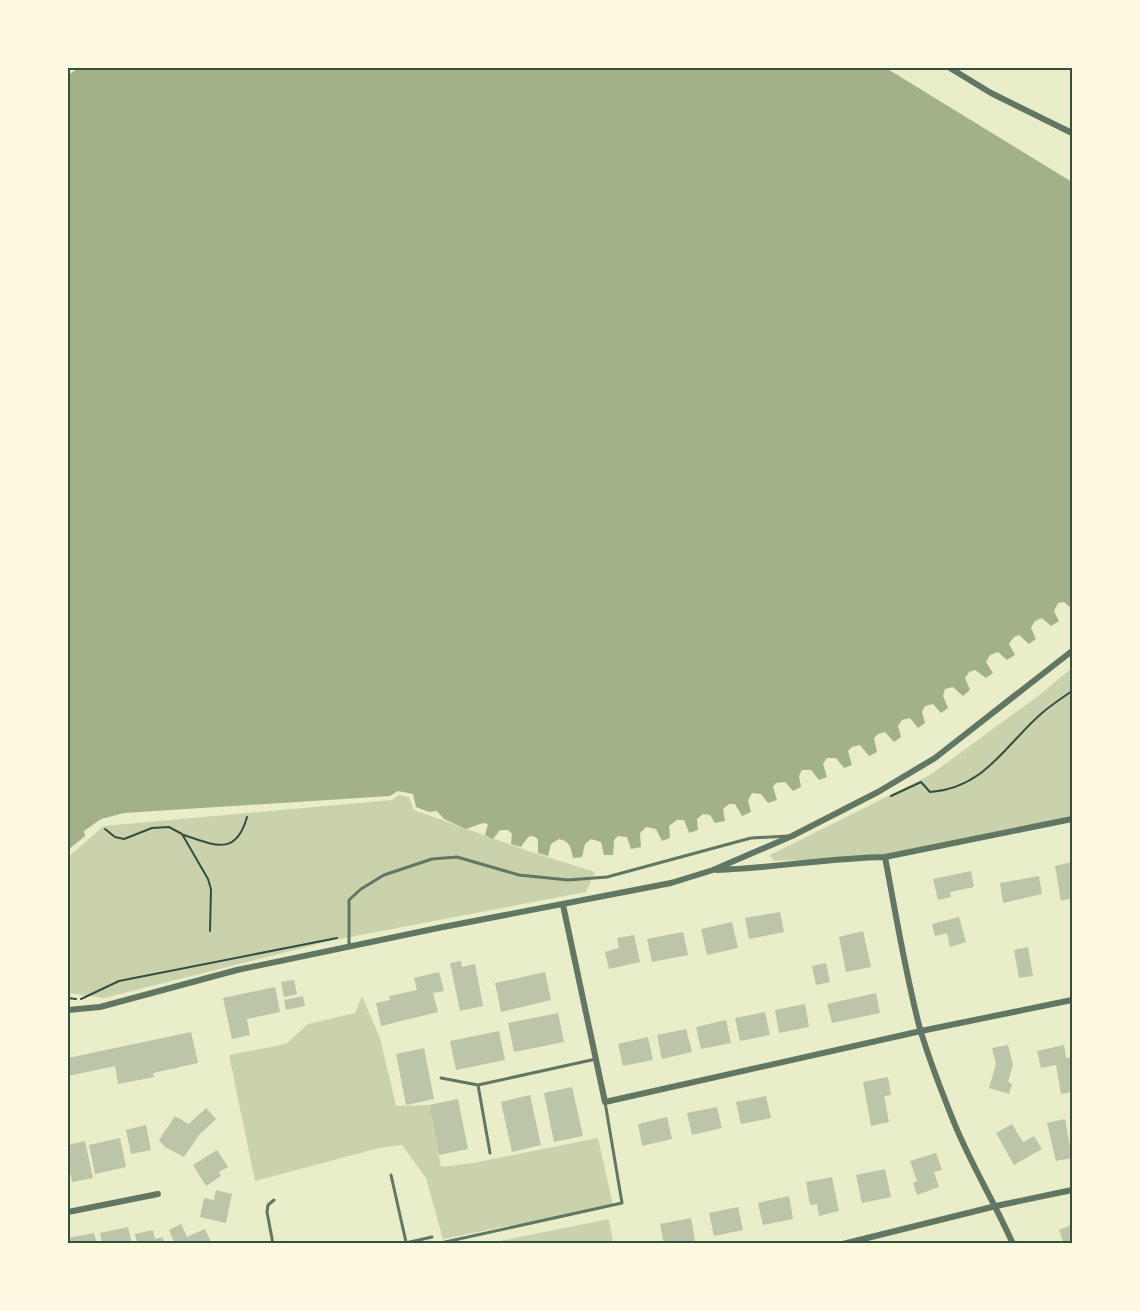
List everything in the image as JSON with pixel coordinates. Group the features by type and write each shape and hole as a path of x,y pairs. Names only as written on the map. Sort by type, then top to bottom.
{"street":[{"path":"950,68 991,93 1072,133"},
{"path":"68,1010 100,1007 237,970 671,883 713,870 792,836 878,792 935,758 1072,651"},
{"path":"713,870 765,868 885,857 1072,819"},
{"path":"885,857 904,964 921,1031 953,1120 977,1175 996,1206 1013,1244"},
{"path":"563,905 605,1102 921,1031 1072,1000"},
{"path":"843,1244 996,1206 1072,1190"},
{"path":"68,1212 158,1194"}],"lane":[{"path":"349,946 349,900 384,875 432,859 457,857 519,875 568,880 607,877 751,838 792,836"},
{"path":"441,1078 478,1085 596,1059"},
{"path":"478,1085 490,1153"},
{"path":"436,1244 622,1203 605,1102"},
{"path":"392,1175 406,1242"},
{"path":"273,1244 267,1212 268,1205 274,1200"},
{"path":"401,1244 432,1237"}],"path":[{"path":"889,797 921,782 930,792 946,791 975,778 998,759 1042,713 1072,691"},
{"path":"105,829 115,837 124,839 152,828 169,828 213,844 226,844 236,841 243,833 247,817"},
{"path":"182,834 208,879 211,889 210,931"},
{"path":"68,998 80,1000 119,981 348,936"}],"shaded area":[{"path":"79,68 886,68 1072,182 1072,609 1064,602 1058,603 1054,611 1059,621 1051,626 1042,618 1035,621 1031,628 1036,639 1029,644 1019,635 1014,637 1009,644 1015,655 1007,660 998,652 990,655 986,662 993,673 986,678 975,670 969,672 965,678 970,690 963,696 953,687 945,689 943,696 948,708 941,713 933,704 925,706 922,712 925,723 918,728 910,718 902,720 898,726 901,737 894,742 885,732 878,734 874,738 877,752 869,756 860,745 852,747 848,751 852,765 844,768 836,758 827,758 823,764 827,777 819,780 811,770 802,770 799,776 801,787 793,791 785,782 776,783 773,787 777,800 768,803 761,794 752,793 748,800 751,812 742,816 735,804 729,804 723,809 725,821 715,823 710,815 703,814 697,819 698,830 689,833 684,820 677,820 669,826 670,838 662,841 656,829 646,827 640,833 641,847 631,849 627,837 618,836 614,840 613,855 604,855 601,842 591,839 585,844 582,857 573,858 568,843 559,839 551,844 548,856 538,853 538,839 533,836 528,837 521,847 511,844 512,834 508,830 500,830 493,839 485,835 488,824 483,823 466,829 444,819 437,811 429,812 416,807 413,794 398,791 390,796 124,813 101,819 84,831 85,836 68,850 68,75"},
{"path":"1072,668 1072,819 885,857 774,861 770,855 930,775 1042,693"},
{"path":"399,795 409,797 414,810 528,851 595,872 586,892 334,940 104,998 68,993 68,857 104,826 392,800"},
{"path":"362,996 380,1038 396,1106 429,1105 441,1167 473,1163 598,1138 613,1205 443,1239 426,1178 402,1145 379,1148 255,1181 229,1055 286,1044 308,1024 355,1013"},
{"path":"609,1219 613,1243 490,1243"}],"building":[{"path":"1072,862 1072,898 1061,901 1055,866"},
{"path":"971,871 974,887 950,892 951,897 938,900 933,879"},
{"path":"1039,876 1042,894 1003,903 1000,883"},
{"path":"780,912 784,932 749,939 745,918"},
{"path":"959,917 966,942 950,947 947,933 935,936 932,924"},
{"path":"732,922 738,948 707,955 701,929"},
{"path":"863,931 871,967 846,972 839,937"},
{"path":"683,932 688,955 652,962 647,939"},
{"path":"634,935 640,962 609,969 605,952 619,948 617,938"},
{"path":"1028,947 1033,976 1019,978 1014,950"},
{"path":"461,961 462,967 475,964 483,1006 460,1011 450,963"},
{"path":"826,963 830,982 816,985 812,966"},
{"path":"439,972 444,991 433,993 438,1012 381,1026 376,1003 390,1000 389,996 417,990 414,978"},
{"path":"545,972 551,1000 501,1012 495,983"},
{"path":"294,980 297,994 284,997 281,982"},
{"path":"275,987 280,1012 247,1019 250,1035 232,1039 223,998"},
{"path":"876,993 880,1013 832,1023 827,1004"},
{"path":"303,996 305,1006 286,1010 284,1000"},
{"path":"805,1004 809,1027 779,1033 775,1010"},
{"path":"765,1012 770,1035 740,1041 735,1018"},
{"path":"558,1013 564,1042 514,1052 508,1023"},
{"path":"726,1020 731,1043 701,1049 696,1027"},
{"path":"686,1029 692,1052 662,1059 657,1035"},
{"path":"499,1031 505,1060 456,1070 450,1041"},
{"path":"191,1032 198,1063 153,1073 154,1077 118,1084 115,1066 68,1076 68,1058"},
{"path":"648,1037 653,1060 623,1066 618,1044"},
{"path":"1008,1045 1013,1065 1008,1082 1012,1084 1009,1094 989,1088 996,1064 992,1048"},
{"path":"1064,1045 1066,1058 1072,1057 1072,1092 1061,1094 1056,1065 1041,1068 1037,1051"},
{"path":"424,1048 434,1099 406,1105 396,1054"},
{"path":"888,1077 891,1095 884,1096 889,1122 871,1126 863,1082"},
{"path":"572,1087 583,1136 554,1142 544,1093"},
{"path":"530,1095 541,1145 512,1152 501,1102"},
{"path":"766,1096 771,1118 741,1124 736,1102"},
{"path":"458,1099 468,1149 439,1155 429,1105"},
{"path":"717,1107 722,1128 692,1135 687,1113"},
{"path":"206,1108 216,1119 199,1135 184,1157 165,1147 159,1140 175,1116 189,1124"},
{"path":"667,1117 672,1139 642,1146 638,1124"},
{"path":"1065,1119 1072,1158 1056,1161 1047,1123"},
{"path":"1012,1124 1023,1142 1034,1136 1042,1149 1014,1165 996,1133"},
{"path":"146,1125 151,1150 131,1154 126,1130"},
{"path":"120,1138 126,1167 95,1174 89,1145"},
{"path":"85,1141 93,1178 72,1182 71,1175 68,1176 68,1145"},
{"path":"217,1150 228,1167 219,1172 221,1176 206,1186 193,1165"},
{"path":"936,1153 942,1170 934,1172 939,1187 917,1195 913,1183 917,1181 910,1161"},
{"path":"885,1169 891,1197 862,1203 856,1175"},
{"path":"832,1177 839,1211 819,1216 817,1204 810,1205 806,1182"},
{"path":"216,1190 232,1194 226,1223 200,1217 204,1198 214,1200"},
{"path":"789,1196 793,1219 763,1225 758,1203"},
{"path":"738,1207 743,1230 714,1236 709,1213"},
{"path":"691,1218 695,1241 664,1244 660,1224"},
{"path":"181,1224 187,1237 205,1229 212,1244 175,1244 169,1230"},
{"path":"1072,1225 1072,1244 1064,1244 1059,1230"},
{"path":"128,1227 132,1244 102,1244 100,1233"},
{"path":"153,1230 155,1239 163,1237 164,1244 137,1244 135,1234"},
{"path":"94,1233 97,1244 68,1244 68,1238"}]}
